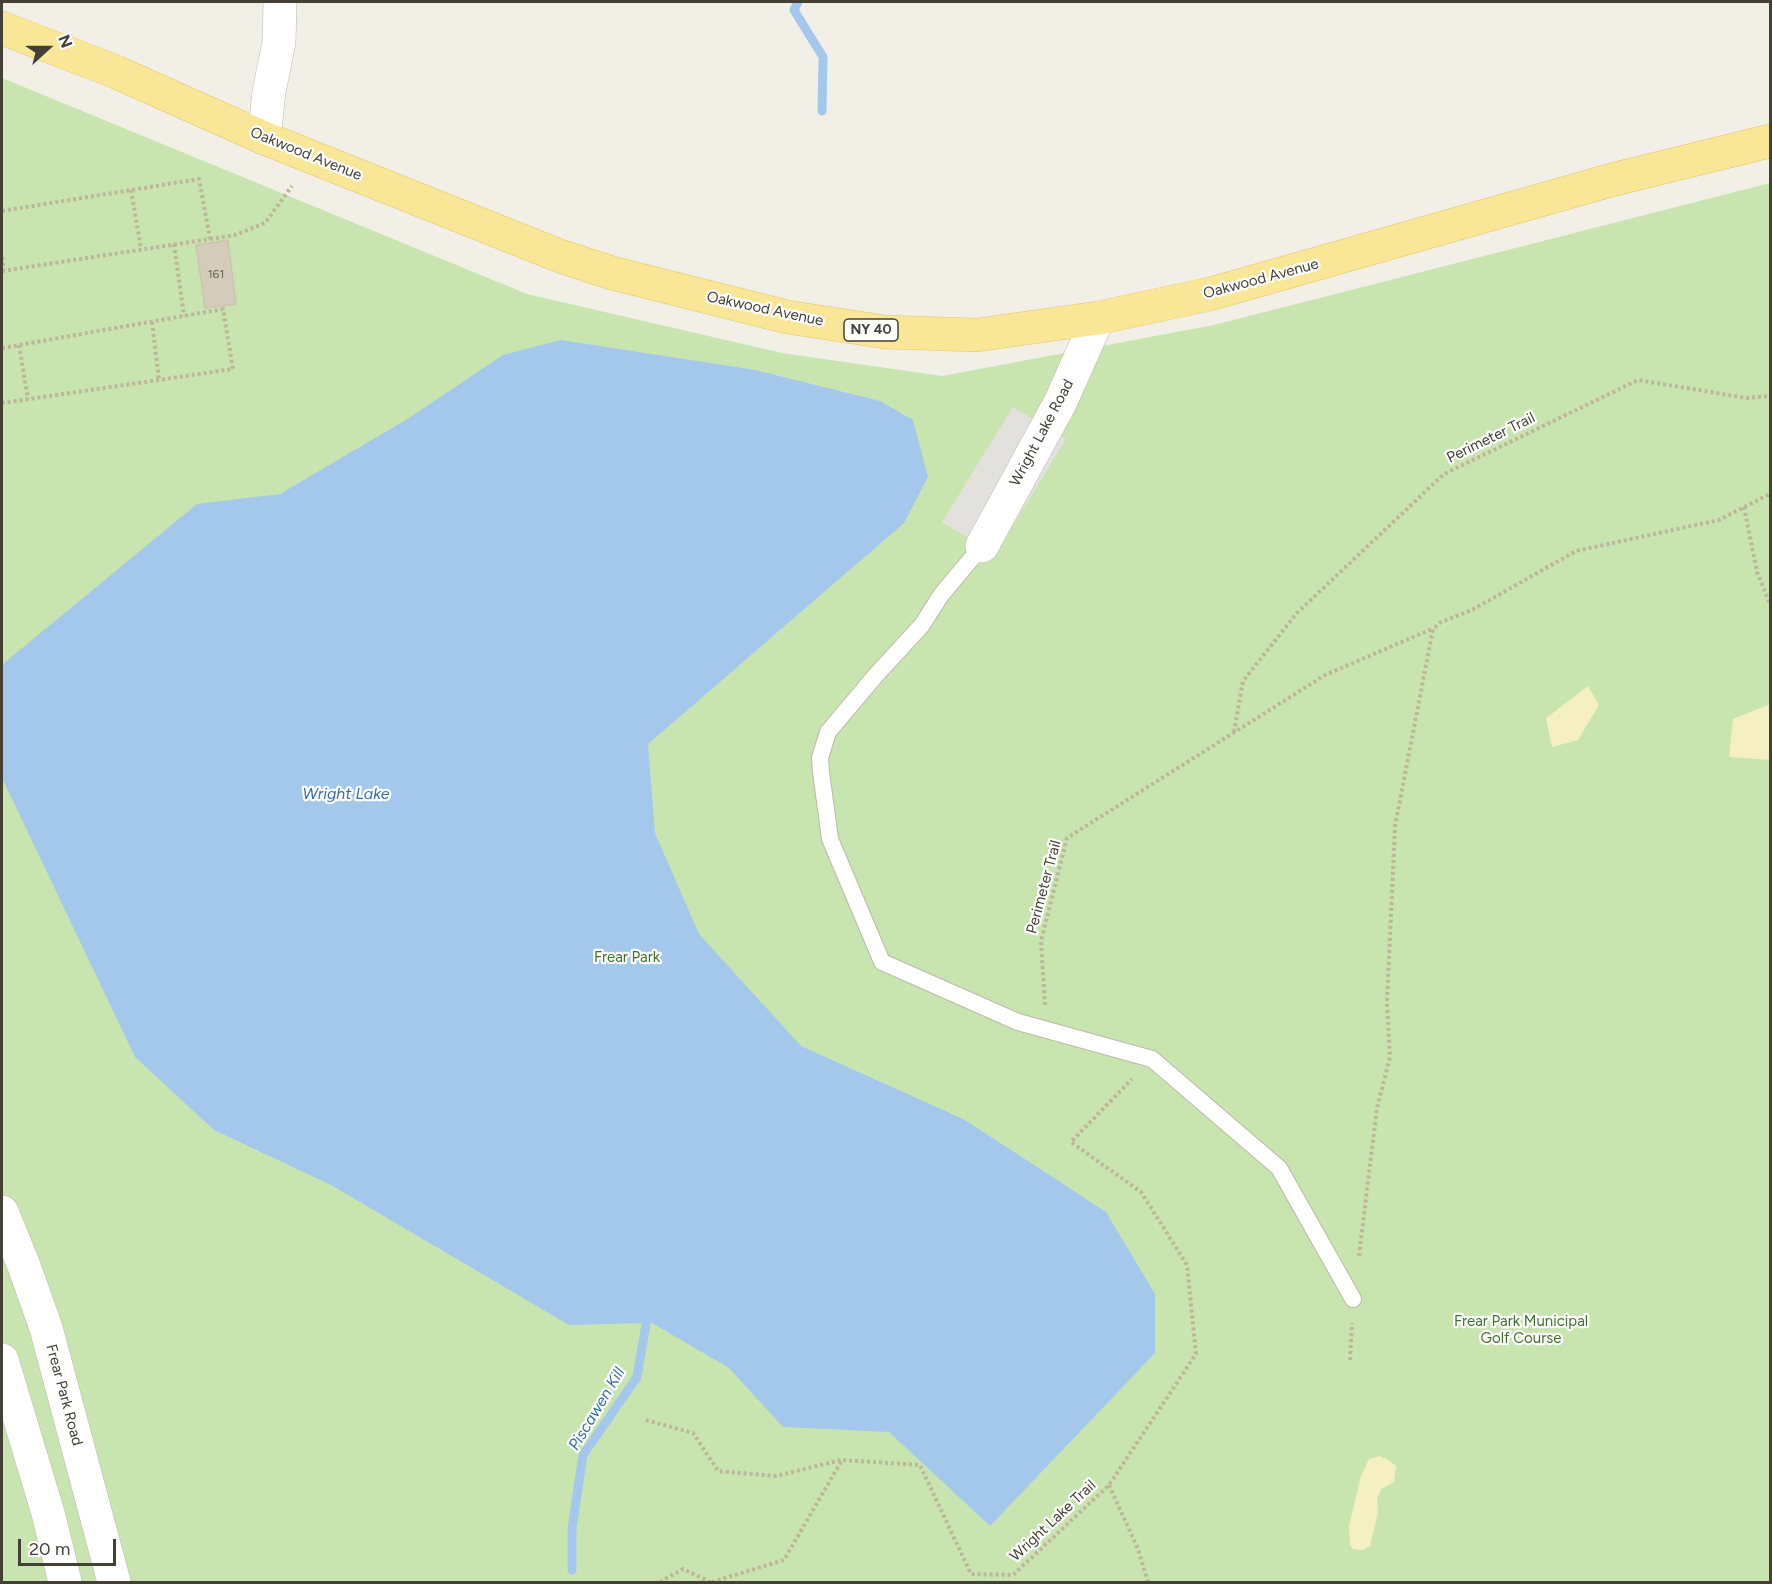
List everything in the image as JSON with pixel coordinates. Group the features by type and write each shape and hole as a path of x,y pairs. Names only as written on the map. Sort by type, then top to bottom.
{"main road":[{"name":"Oakwood Avenue","path":"2,28 116,72 264,138 560,256 612,273 788,317 885,332 976,335 1098,318 1210,294 1615,179 1770,141"}],"street":[{"path":"264,138 269,92 279,42 280,2"},
{"name":"Wright Lake Road","path":"982,546 1060,403 1098,318"},
{"name":"Frear Park Road","path":"2,1212 46,1328 114,1582"},
{"path":"2,1360 48,1513 65,1582"}],"lane":[{"path":"982,546 941,594 922,625 828,732 820,758 830,839 882,962 1018,1022 1152,1059 1280,1168 1353,1299"}],"path":[{"path":"2,211 199,179 210,239"},
{"path":"2,257 3,271 235,235 265,223 292,186"},
{"path":"131,190 141,249"},
{"path":"174,244 184,316"},
{"path":"2,348 223,309 233,369 2,403"},
{"path":"152,321 159,380"},
{"path":"19,345 28,399"},
{"name":"Perimeter Trail","path":"1234,732 1243,681 1297,613 1444,474 1638,380 1747,398 1770,396"},
{"name":"Perimeter Trail","path":"1047,1030 1041,941 1067,838 1325,675 1472,610 1576,551 1719,520 1770,494"},
{"path":"1744,507 1757,572 1770,604"},
{"path":"1350,1360 1353,1299 1377,1108 1390,1057 1387,1003 1395,826 1433,629"},
{"name":"Wright Lake Trail","path":"842,1460 920,1465 971,1574 1013,1575 1109,1485 1196,1354 1187,1265 1141,1192 1071,1142 1152,1059"},
{"path":"646,1420 693,1433 718,1471 776,1476 842,1460"},
{"path":"660,1582 683,1569 711,1582 784,1560 842,1460"},
{"name":"Wright Lake Trail","path":"1109,1485 1138,1549 1148,1582"}],"green space":[{"name":"Frear Park","path":"2,78 527,294 782,353 942,376 1214,325 1770,183 1770,1582 2,1582"}],"sand":[{"path":"1588,686 1599,705 1578,740 1552,747 1546,718"},
{"path":"1770,704 1770,760 1729,757 1733,719"},
{"path":"1380,1456 1396,1466 1394,1482 1381,1489 1377,1499 1378,1512 1370,1546 1363,1550 1353,1549 1350,1545 1349,1526 1361,1476 1369,1459"}],"shaded area":[{"path":"1013,407 1066,439 995,555 942,522"}],"water":[{"name":"Wright Lake","path":"561,340 755,370 880,401 913,420 928,477 904,523 648,744 655,833 699,934 801,1046 965,1120 1106,1212 1155,1294 1155,1353 990,1526 889,1432 783,1427 729,1368 652,1323 569,1325 331,1185 214,1130 135,1057 2,778 2,670 4,663 197,504 280,494 409,418 503,355"}],"building":[{"path":"228,240 236,304 205,308 196,245"}],"waterway":[{"name":"Piscawen Kill","path":"798,2 794,10 823,57 822,111"},
{"name":"Piscawen Kill","path":"572,1570 572,1529 583,1455 637,1377 648,1312"}],"park label":[{"name":"Frear Park Municipal Golf Course","path":"1521,1330"}]}
